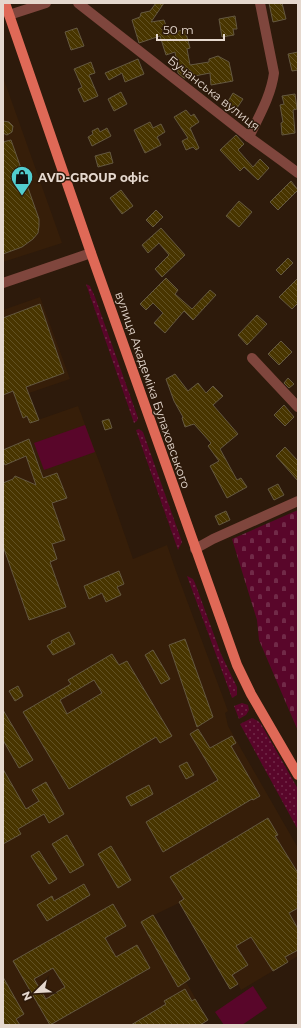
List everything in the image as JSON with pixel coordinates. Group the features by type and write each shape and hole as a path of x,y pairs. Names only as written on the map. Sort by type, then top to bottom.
{"main road":[{"name":"вулиця Академіка Булаховського","path":"5,3 91,253 237,665 251,694 298,775"}],"street":[{"path":"9,15 46,3"},
{"name":"Бучанська вулиця","path":"78,3 249,137 298,173"},
{"path":"249,137 268,98 273,84 274,73 260,3"},
{"path":"3,284 91,253"},
{"path":"252,358 298,407"},
{"path":"195,549 213,539 298,501"}],"shaded area":[{"path":"3,77 62,243 3,262"},
{"path":"40,297 70,379 29,393 38,420 78,406 133,559 167,545 228,711 225,713 228,726 298,848 298,956 241,990 238,984 230,989 179,903 154,915 190,979 186,982 208,1020 200,1025 3,1025 3,310"}],"green space":[{"path":"86,284 90,286 95,297 138,418 134,423"},
{"path":"85,425 95,452 44,470 34,443"},
{"path":"139,429 143,432 182,542 178,550 136,430"},
{"path":"298,510 298,731 259,640 257,620 232,539"},
{"path":"187,576 193,579 195,583 221,654 237,687 237,695 232,698"},
{"path":"242,703 248,705 249,710 246,715 239,719 234,706"},
{"path":"252,718 261,724 298,789 298,830 240,724"},
{"path":"253,986 267,1008 242,1025 224,1025 215,1012"}],"building":[{"path":"156,3 164,3 151,22 164,20 169,34 185,29 190,48 187,49 190,65 209,62 209,59 218,56 229,62 233,81 211,85 210,73 184,78 178,73 175,52 166,55 160,36 139,43 132,20 140,17 141,13 150,11"},
{"path":"269,3 282,3 286,19 273,22"},
{"path":"235,16 237,29 233,29 234,35 222,37 219,19"},
{"path":"77,28 84,46 71,50 65,32"},
{"path":"298,52 298,70 292,71 288,54"},
{"path":"138,59 144,74 125,82 122,73 109,80 105,73"},
{"path":"91,62 95,73 89,75 98,96 84,102 78,89 82,87 74,69"},
{"path":"121,92 127,104 114,111 108,99"},
{"path":"233,93 243,99 233,114 224,108"},
{"path":"295,94 297,109 293,110 295,133 282,135 281,123 283,122 280,105 284,104 282,96"},
{"path":"186,110 191,116 194,114 199,122 190,128 199,148 196,150 193,147 186,150 182,141 188,138 174,117"},
{"path":"3,121 9,122 13,126 12,132 7,135 3,133"},
{"path":"150,122 153,128 161,124 165,132 157,137 161,145 145,153 134,130"},
{"path":"98,128 100,132 107,128 111,136 92,146 88,137 93,134 92,131"},
{"path":"236,135 244,144 238,150 253,167 260,159 269,168 258,180 244,167 240,171 220,150"},
{"path":"11,140 39,219 39,226 38,233 33,239 22,247 3,254 3,142"},
{"path":"110,152 113,163 98,167 95,156"},
{"path":"291,181 298,190 278,210 270,202"},
{"path":"121,190 133,206 122,214 110,198"},
{"path":"239,201 252,212 239,227 226,216"},
{"path":"156,210 163,217 153,227 146,220"},
{"path":"161,228 185,255 162,277 155,269 169,255 159,243 148,253 142,245"},
{"path":"288,258 293,263 281,275 276,270"},
{"path":"166,278 178,290 175,294 192,309 210,290 216,295 193,320 184,311 165,333 154,323 163,313 153,303 146,310 140,304"},
{"path":"298,278 298,303 292,309 279,297"},
{"path":"40,304 64,373 26,387 39,420 30,423 27,416 23,418 13,391 3,395 3,318"},
{"path":"257,315 267,324 247,345 238,335"},
{"path":"281,341 292,352 279,365 268,354"},
{"path":"175,374 188,391 198,383 206,393 213,386 223,396 213,405 238,434 220,449 237,480 241,478 247,487 227,498 210,466 219,461 208,446 211,443 194,424 185,427 183,417 174,401 166,379"},
{"path":"288,378 294,384 289,388 284,383"},
{"path":"284,405 294,417 285,426 274,415"},
{"path":"109,419 112,428 105,430 102,421"},
{"path":"29,439 43,478 57,473 67,498 52,503 65,540 52,544 57,559 50,562 66,607 29,620 3,546 3,483 13,479 15,476 36,485 26,456 5,465 3,461 3,450"},
{"path":"285,447 298,461 298,481 276,456"},
{"path":"278,484 284,495 274,500 268,489"},
{"path":"226,511 230,520 219,525 215,516"},
{"path":"119,571 124,584 117,587 121,595 106,602 102,593 89,599 84,586"},
{"path":"69,632 75,644 53,655 47,646 52,643 51,641"},
{"path":"185,639 213,717 197,727 169,645"},
{"path":"153,650 170,679 161,684 145,655"},
{"path":"112,654 119,665 127,661 172,736 160,743 156,737 69,789 23,712 71,684 68,680","holes":["94,680 102,693 67,714 60,700"]},
{"path":"18,686 23,696 15,701 9,691"},
{"path":"3,710 33,760 19,768 3,740"},
{"path":"198,729 210,748 232,736 236,743 231,746 260,796 253,800 252,799 163,852 146,822 218,780 190,734"},
{"path":"187,762 194,775 186,779 179,766"},
{"path":"3,769 26,809 39,801 32,790 46,782 64,814 49,823 44,814 18,829 21,834 3,844"},
{"path":"149,785 153,794 131,806 126,797"},
{"path":"268,818 278,835 275,836 298,873 298,908 289,913 298,929 298,950 285,957 288,962 273,971 251,937 236,946 248,965 232,975 238,984 230,989 179,902 184,899 170,877"},
{"path":"67,835 84,865 70,873 52,844"},
{"path":"111,846 131,880 118,888 98,854"},
{"path":"39,851 57,879 49,884 31,856"},
{"path":"84,884 90,895 47,921 37,905 52,896 54,901"},
{"path":"113,904 126,926 105,938 116,957 137,945 150,968 50,1025 13,961","holes":["53,968 65,987 46,999 34,979"]},
{"path":"153,915 190,979 178,987 141,922"},
{"path":"3,977 24,1014 16,1019 20,1025 5,1025 3,1021"},
{"path":"185,989 192,1001 195,999 208,1020 200,1025 131,1025 166,1004 164,1001"}],"place":[{"name":"AVD-GROUP офіс","path":"22,196"}]}
